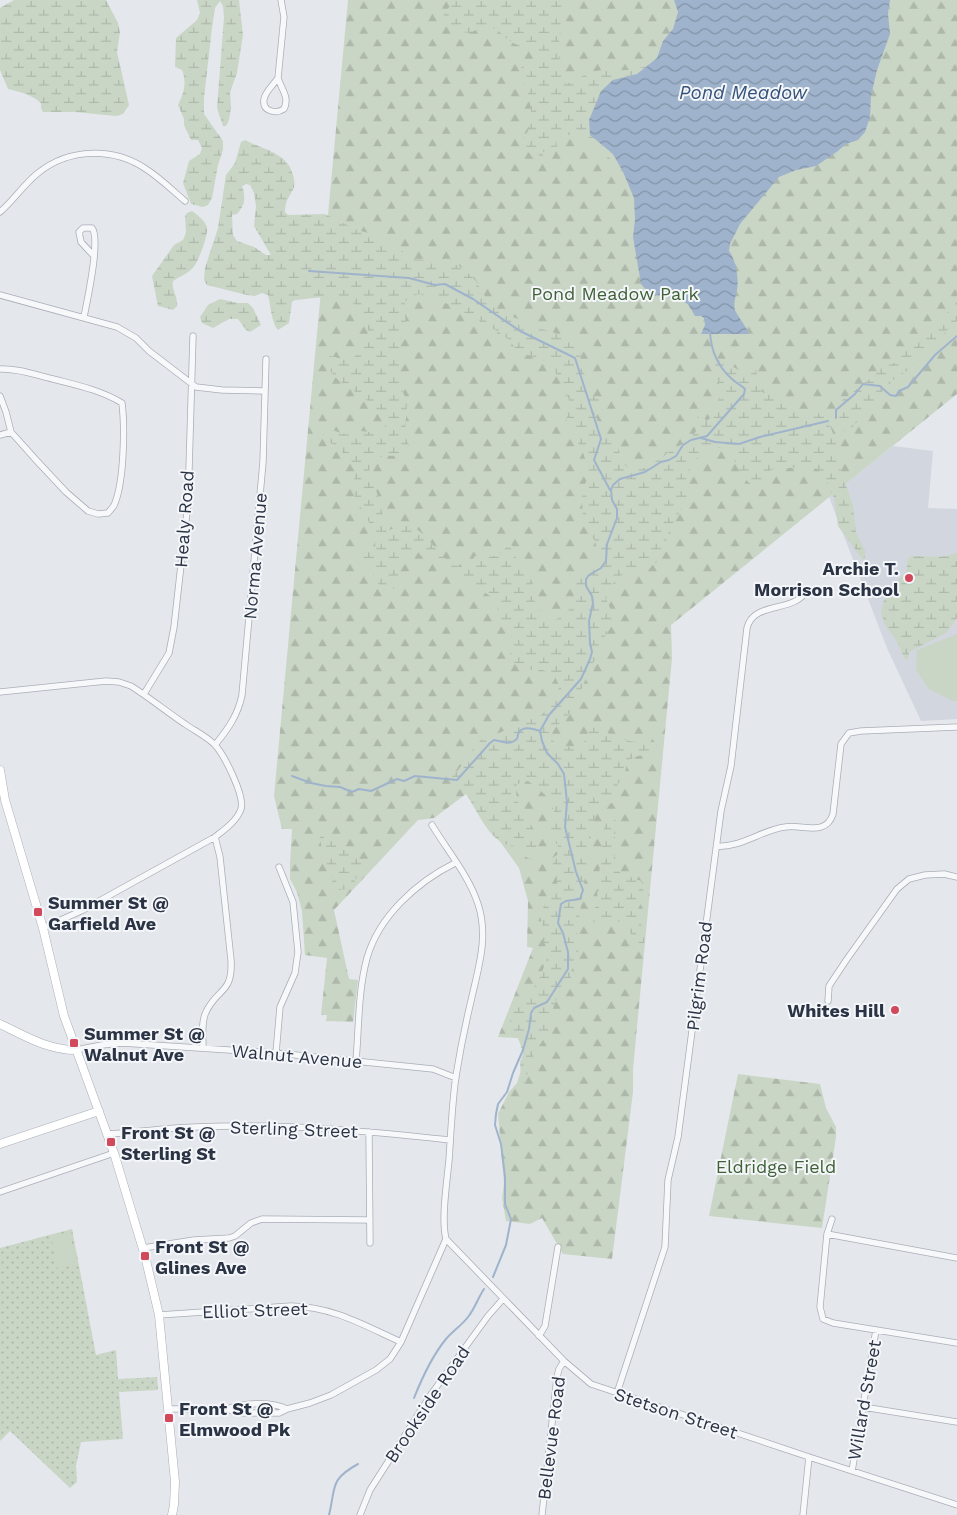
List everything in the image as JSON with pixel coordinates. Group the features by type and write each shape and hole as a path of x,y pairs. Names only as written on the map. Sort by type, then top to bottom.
{"street":[{"path":"278,78 264,99 264,106 268,111 274,112 284,109 287,104 287,98 280,87 278,78 283,22 282,0"},
{"path":"0,212 36,174 46,167 68,157 91,153 114,156 134,162 147,169 185,200"},
{"path":"84,318 94,256 96,243 95,231 92,228 83,228 79,232 80,239 94,256"},
{"path":"0,294 117,327 136,338 149,351 196,387 265,391"},
{"name":"Healy Road","path":"144,694 169,653 174,627 188,503 193,336"},
{"name":"Norma Avenue","path":"215,745 236,715 242,694 259,508 266,359"},
{"path":"0,369 21,371 77,385 107,394 122,403 120,481 115,505 108,513 98,514 88,511 66,492 11,432 0,396"},
{"path":"0,435 11,432"},
{"name":"Pilgrim Road","path":"617,1393 665,1247 668,1180 679,1128 722,805 731,766 748,624 758,613 797,601 807,590"},
{"path":"0,692 106,681 119,682 131,686 215,745 226,762 239,791 242,808 232,823 215,837 83,910 43,928"},
{"path":"717,846 733,844 782,827 819,828 826,825 833,814 841,744 844,738 850,734 861,731 957,726"},
{"path":"0,770 5,800 43,928 62,1009 108,1134 143,1248 159,1316 175,1482 172,1515"},
{"path":"168,1409 228,1409 237,1413 279,1413 331,1394 376,1370 390,1359 401,1342 446,1239 444,1223 456,1078 480,964 483,940 482,920 478,904 462,872 432,825"},
{"path":"203,1047 203,1026 206,1012 226,987 231,975 220,858 215,837"},
{"path":"356,1061 363,975 367,957 374,942 389,916 399,904 428,879 455,863"},
{"path":"276,1053 280,1007 295,973 298,952 293,902 279,866"},
{"path":"828,1001 829,986 846,958 897,889 909,879 924,875 944,874 957,877"},
{"path":"0,1024 48,1047 76,1050"},
{"name":"Walnut Avenue","path":"76,1050 122,1043 203,1047 433,1069 456,1078"},
{"path":"0,1144 99,1111"},
{"name":"Sterling Street","path":"108,1134 196,1127 304,1128 450,1140"},
{"path":"369,1132 370,1243"},
{"path":"0,1192 114,1153"},
{"path":"143,1248 188,1241 221,1240 235,1236 251,1222 262,1219 370,1220"},
{"path":"832,1219 827,1234 820,1307 824,1318 833,1323 957,1343"},
{"path":"827,1234 957,1258"},
{"name":"Stetson Street","path":"446,1239 539,1336 591,1384 809,1458 957,1505"},
{"path":"539,1336 546,1323 558,1248"},
{"name":"Brookside Road","path":"360,1515 370,1490 432,1392 488,1316 503,1299"},
{"name":"Elliot Street","path":"159,1316 308,1306 344,1315 401,1342"},
{"name":"Willard Street","path":"852,1471 876,1330"},
{"name":"Bellevue Road","path":"542,1515 557,1377 564,1361"},
{"path":"863,1407 957,1422"},
{"path":"803,1515 809,1458"}],"shaded area":[{"name":"Archie T. Morrison School","path":"893,446 933,451 928,508 957,509 957,719 921,721 887,648 829,497"}],"green space":[{"path":"14,0 106,0 118,23 120,32 117,52 129,105 123,114 116,116 75,112 43,112 41,103 33,97 8,89 0,70 0,8"},
{"path":"197,0 239,0 243,35 237,73 230,92 231,107 229,120 226,126 223,126 217,108 224,17 223,6 220,1 215,8 212,28 204,114 223,141 223,150 218,165 212,198 208,205 203,207 191,204 183,183 189,161 200,154 202,148 198,140 191,140 184,125 184,119 178,105 185,84 182,70 175,67 176,38 197,20 200,13"},
{"name":"Pond Meadow Park","path":"348,0 957,0 957,394 671,625 672,658 633,1069 633,1092 612,1259 563,1254 542,1218 530,1224 506,1221 502,1198 504,1183 498,1114 509,1092 517,1083 531,1039 498,1037 533,948 527,947 528,901 519,868 466,794 434,818 418,820 334,910 349,979 358,980 353,1022 326,1021 327,1015 321,1015 327,958 305,955 302,911 297,892 290,879 292,829 282,829 274,796"},
{"path":"456,0 563,0 559,54 565,83 575,83 586,74 599,70 628,70 649,66 637,74 613,80 601,91 602,147 613,154 623,172 606,155 567,134 556,139 557,148 551,152 547,150 543,152 543,159 539,163 529,153 522,139 528,132 531,114 529,95 521,68 525,64 536,62 538,56 532,49 510,41 490,26 486,25 470,33 451,28 444,22 443,18 447,9"},
{"path":"245,140 280,156 290,167 294,187 286,204 285,212 288,215 325,214 357,230 376,235 413,259 439,261 457,265 463,268 476,281 489,303 503,313 542,329 568,337 575,342 580,348 581,365 588,383 595,397 601,400 600,411 596,416 599,426 617,445 623,463 628,468 635,470 644,468 689,440 696,431 698,415 704,417 706,421 712,417 721,393 714,360 724,362 738,370 756,370 759,389 764,393 771,392 798,412 826,414 837,445 837,460 853,505 856,533 865,551 863,560 838,526 834,498 824,474 808,466 771,470 761,487 757,489 743,476 730,454 719,448 692,462 686,499 670,529 657,562 647,569 624,574 617,579 610,590 606,599 614,617 612,625 605,636 597,658 592,664 582,688 576,696 570,713 553,730 551,736 555,744 562,747 579,746 587,739 590,727 628,741 655,742 657,745 653,753 629,760 625,775 618,784 613,802 596,813 576,941 577,959 571,972 571,984 556,1000 548,1032 534,1054 523,1083 520,1062 523,1054 509,1019 510,1012 532,991 546,961 547,949 543,940 544,930 540,916 549,893 555,892 558,889 555,869 551,859 560,850 546,826 555,820 553,807 547,797 528,781 517,784 520,810 525,821 532,826 537,838 538,848 534,860 526,857 516,847 504,844 492,834 452,776 482,739 542,715 558,691 559,685 555,677 549,672 532,670 516,665 510,652 510,633 497,625 499,612 494,599 480,589 458,580 451,572 417,553 409,553 402,557 398,574 400,583 397,587 384,593 371,571 357,560 355,554 375,549 374,534 354,494 355,471 353,463 323,435 327,428 344,434 361,431 384,432 385,423 375,407 333,375 326,361 330,356 345,359 352,358 365,346 368,330 362,314 356,306 342,297 295,300 292,302 289,323 278,330 273,318 268,295 262,293 255,296 247,295 207,285 204,280 205,268 218,228 226,175 235,163 241,142","holes":["250,185 254,193 256,206 254,226 271,255 266,255 254,247 237,241 233,235 232,215 237,214 242,207 244,197 242,186","419,294 451,305 497,331 509,340 518,352 549,362 565,388 569,400 566,414 567,422 582,450 588,467 587,479 582,492 583,524 595,541 599,557 595,566 580,577 576,584 572,604 566,615 552,621 537,608 530,577 516,562 516,552 512,545 497,555 475,556 468,567 457,566 448,561 419,531 411,526 401,526 389,530 383,518 371,477 370,467 376,459 388,456 405,457 408,454 409,446 405,435 407,401 400,386 400,344 406,322 405,302 410,297"]},
{"path":"192,211 201,218 207,228 203,247 193,268 173,281 177,306 173,310 158,306 152,276 174,245 183,240 186,233 185,216"},
{"path":"220,299 248,303 253,308 261,325 250,332 246,330 238,319 229,319 213,328 202,323 200,317 208,305"},
{"path":"957,302 957,320 910,369 890,382 851,429 846,432 843,430 836,405 882,367 897,362 909,344 943,318"},
{"path":"957,552 957,618 946,633 909,652 908,660 905,659 896,640 885,625 881,612 884,600 889,596 893,585 906,572 908,559 911,556 948,556"},
{"path":"957,634 957,701 953,701 929,689 916,670 917,650"},
{"path":"611,819 616,820 617,826 614,832 616,846 613,864 615,869 622,874 641,881 643,897 637,912 645,937 643,947 639,947 622,923 611,921 595,924 593,919 597,898 603,832 606,822"},
{"path":"323,833 332,836 348,852 358,858 362,865 357,877 349,888 332,891 332,876 321,847 320,837"},
{"name":"Eldridge Field","path":"738,1074 820,1084 826,1108 836,1127 822,1228 709,1216"},
{"path":"72,1229 96,1355 116,1350 118,1379 157,1377 158,1390 119,1392 123,1439 81,1442 76,1466 77,1482 70,1488 10,1431 0,1441 0,1248"},
{"path":"70,1233 76,1265 57,1268 51,1236"}],"water":[{"name":"Pond Meadow","path":"674,0 890,0 888,14 890,34 877,70 871,96 870,117 865,132 858,140 846,144 816,166 796,170 779,177 740,224 730,244 729,251 735,264 738,285 734,305 735,310 749,334 701,334 705,325 704,318 695,316 688,304 678,299 656,295 647,291 641,284 633,237 635,219 634,198 613,154 590,135 589,120 601,91 613,80 637,74 657,58 663,41 673,29 678,12"}],"waterway":[{"path":"309,271 409,278 435,285 445,284 473,299 520,331 575,358 601,439 594,460 610,490"},
{"path":"493,1277 506,1245 511,1219 505,1204 505,1177 501,1144 495,1125 498,1104 507,1092 523,1050 531,1013 534,1008 547,1002 568,969 568,952 558,923 561,904 566,901 580,899 583,890 576,872 565,827 567,802 564,774 558,764 547,753 540,731 549,715 581,679 590,659 592,652 589,621 593,603 592,596 586,586 586,579 601,568 606,561 607,544 617,518 617,509 612,500 611,490 613,485 620,479 645,472 661,462 676,456 683,445 691,440 707,436 744,394 745,389 727,374 719,363 713,352 710,332"},
{"path":"836,418 836,410 855,394 863,384 880,386 890,395 896,396 899,391 908,387 935,355 957,336"},
{"path":"701,438 715,442 739,444 760,437 828,421"},
{"path":"292,776 311,783 340,787 352,792 359,789 371,791 397,779 404,781 415,776 457,780 494,740 509,743 518,738 518,734 522,729 528,728 540,731"},
{"path":"414,1398 436,1353 446,1339 468,1317 484,1289"},
{"path":"329,1515 335,1485 342,1475 358,1464"}],"place":[{"name":"Archie T. Morrison School","path":"909,578"},
{"name":"Summer St @ Garfield Ave","path":"38,912"},
{"name":"Whites Hill","path":"895,1010"},
{"name":"Summer St @ Walnut Ave","path":"74,1043"},
{"name":"Front St @ Sterling St","path":"111,1142"},
{"name":"Front St @ Glines Ave","path":"145,1256"},
{"name":"Front St @ Elmwood Pk","path":"169,1418"}]}
